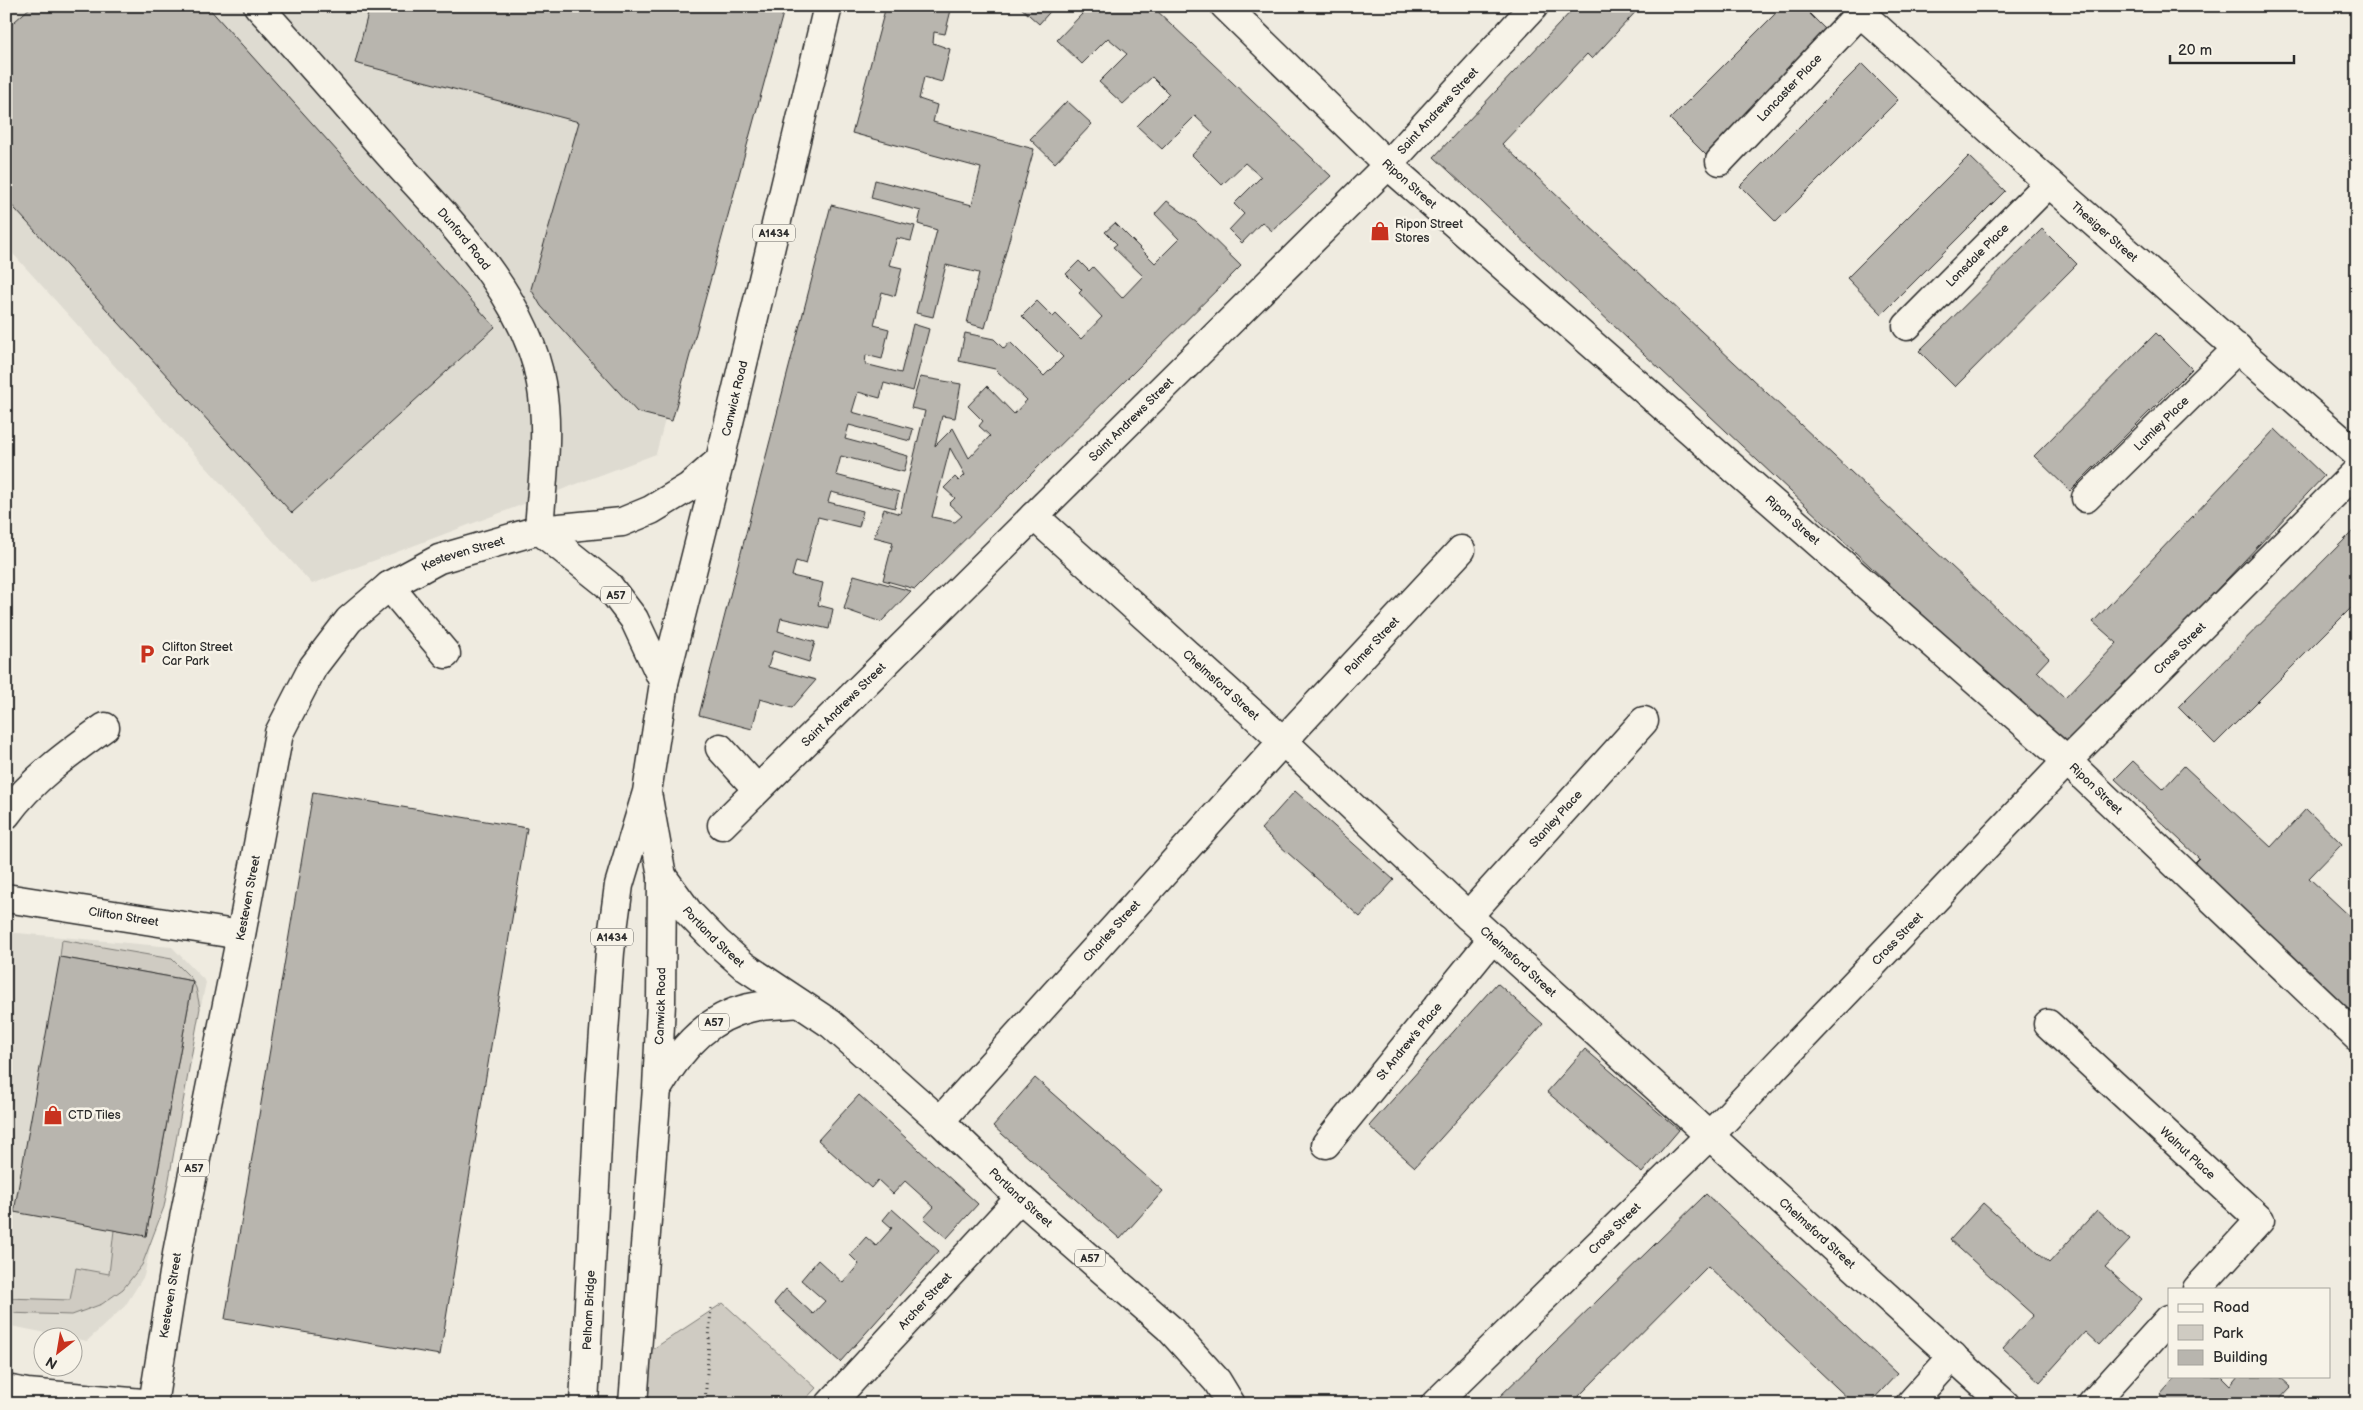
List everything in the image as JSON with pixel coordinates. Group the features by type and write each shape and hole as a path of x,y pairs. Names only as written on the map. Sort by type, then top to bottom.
{"street":[{"name":"Canwick Road","path":"594,1216 600,1086 610,952 619,885 647,792 664,683 720,460 828,6"},
{"name":"Ripon Street","path":"1225,6 1388,165 2067,761 2357,1037"},
{"name":"Saint Andrews Street","path":"722,825 1388,165 1534,6"},
{"name":"Dunford Road","path":"263,9 461,234 506,298 523,326 532,348 541,383 546,422 539,530"},
{"name":"Lancaster Place","path":"1720,161 1856,10"},
{"name":"Thesiger Street","path":"1856,10 2357,454"},
{"name":"Lonsdale Place","path":"1907,326 2049,183"},
{"name":"Lumley Place","path":"2086,498 2238,348"},
{"name":"Kesteven Street","path":"153,1403 178,1248 241,935 279,732 313,667 350,620 389,586 439,559 539,530 622,522 651,510 689,487 720,460"},
{"name":"Cross Street","path":"1435,1404 1710,1135 2067,761 2357,471"},
{"name":"Chelmsford Street","path":"1034,516 1283,741 1468,916 2004,1404"},
{"name":"A57","path":"539,530 608,585 634,619 664,683"},
{"name":"Palmer Street","path":"1283,741 1461,550"},
{"path":"389,586 446,654"},
{"name":"Stanley Place","path":"1468,916 1644,721"},
{"path":"6,815 15,802 75,748 105,727"},
{"name":"Charles Street","path":"940,1121 1283,741"},
{"path":"720,748 757,789"},
{"name":"Canwick Road","path":"633,1404 657,1088 662,876 647,792"},
{"name":"Portland Street","path":"662,876 688,913 717,942 744,966 831,1024 940,1121 1020,1198 1170,1328 1217,1382 1231,1404"},
{"name":"Clifton Street","path":"6,898 241,935"},
{"name":"St Andrew's Place","path":"1326,1144 1493,938"},
{"name":"A57","path":"657,1088 673,1061 691,1041 718,1019 749,1008 798,1003"},
{"name":"Walnut Place","path":"2048,1024 2260,1220 2198,1288"},
{"name":"Archer Street","path":"830,1404 1020,1198"},
{"name":"Pelham Bridge","path":"584,1404 594,1216"},
{"path":"2092,1404 2168,1320"},
{"path":"1910,1404 1953,1356"},
{"path":"6,1389 28,1393 153,1403"}],"path":[{"path":"705,1404 711,1308"}],"shaded area":[{"path":"6,6 773,6 656,454 312,584 6,246"},
{"path":"6,932 172,947 206,982 144,1276 125,1306 87,1341 82,1340 82,1328 32,1328 32,1330 6,1325"}],"green space":[{"path":"62,940 172,959 192,981 60,957"},
{"path":"193,982 200,1008 164,1207 142,1265 123,1289 102,1304 72,1315 6,1313 6,1298 70,1300 76,1268 109,1274 114,1230 146,1236"},
{"path":"723,1303 816,1388 801,1404 644,1404 650,1351"}],"building":[{"path":"32,6 207,6 495,327 292,513 6,199 6,29"},
{"path":"370,6 785,6 672,421 637,412 541,306 531,289 579,122 355,63"},
{"path":"886,6 952,6 945,34 934,32 933,43 950,49 942,82 924,77 919,99 937,105 933,122 1034,149 985,328 967,323 979,273 946,265 933,317 916,313 937,230 918,224 921,211 871,198 875,180 972,205 981,168 852,133"},
{"path":"1019,6 1055,6 1039,24"},
{"path":"1074,6 1152,6 1331,176 1272,231 1262,222 1242,243 1229,230 1244,214 1234,204 1261,177 1245,163 1222,185 1192,155 1213,133 1195,116 1162,149 1137,126 1169,94 1152,77 1123,104 1099,82 1127,54 1108,38 1082,64 1057,40 1082,14"},
{"path":"1576,6 1641,6 1592,59 1587,54 1502,144 2049,658 2037,671 2065,698 2117,643 2093,622 2275,429 2324,476 2066,750 1434,157"},
{"path":"1783,6 1802,6 1828,32 1706,155 1670,119"},
{"path":"1862,64 1898,100 1776,222 1740,186"},
{"path":"1067,101 1092,124 1055,163 1030,139"},
{"path":"1969,156 2005,191 1882,314 1847,278"},
{"path":"1167,201 1196,222 1241,266 915,589 883,580 893,542 874,537 884,509 900,514 925,411 911,408 920,377 961,384 955,418 942,416 935,446 953,428 969,458 990,436 979,426 983,421 968,406 987,386 1014,414 1027,400 995,369 959,361 965,333 994,339 1004,349 1010,342 1044,376 1063,357 1022,316 1037,301 1053,317 1056,314 1081,339 1102,317 1079,293 1082,290 1066,274 1079,261 1089,271 1093,267 1122,298 1143,276 1113,247 1117,244 1105,232 1115,223 1155,263 1179,239 1155,214","holes":["950,448 965,475 959,481 955,477 944,488 955,498 949,504 962,516 955,522 932,517"]},
{"path":"831,205 915,226 911,241 897,238 889,265 902,268 895,296 882,292 874,325 889,329 882,359 866,355 865,364 901,373 913,324 929,329 913,391 884,383 880,398 858,392 852,412 913,429 910,441 849,425 845,439 908,456 904,472 841,456 836,475 899,492 895,508 831,492 828,502 863,511 859,527 818,517 806,564 796,561 792,576 823,583 818,605 833,609 829,629 781,618 778,631 815,642 809,662 773,651 768,667 816,680 792,708 760,699 752,729 699,715"},
{"path":"2042,229 2077,264 1955,387 1919,351"},
{"path":"2156,333 2192,369 2070,491 2034,456"},
{"path":"2357,527 2357,602 2215,744 2178,707"},
{"path":"854,575 911,591 881,622 844,609"},
{"path":"2133,761 2163,789 2184,766 2271,847 2306,809 2342,844 2309,878 2357,923 2357,1017 2193,864 2199,858 2115,779"},
{"path":"1295,791 1394,880 1360,917 1261,829"},
{"path":"313,792 527,828 440,1355 225,1319"},
{"path":"60,957 193,981 146,1236 14,1212"},
{"path":"1497,983 1543,1024 1415,1167 1369,1126"},
{"path":"1585,1049 1679,1130 1642,1173 1547,1092"},
{"path":"1035,1078 1163,1191 1120,1239 993,1126"},
{"path":"859,1095 978,1204 947,1238 924,1218 934,1207 905,1181 893,1194 878,1180 871,1188 818,1140"},
{"path":"1706,1194 1897,1374 1869,1404 1854,1404 1708,1266 1571,1404 1492,1404"},
{"path":"1983,1203 2049,1263 2097,1210 2130,1240 2105,1267 2141,1299 2099,1345 2085,1332 2040,1382 2003,1348 2033,1315 1950,1240"},
{"path":"892,1209 939,1251 840,1362 774,1303 786,1289 813,1314 825,1301 801,1280 818,1260 843,1283 859,1264 850,1255 866,1237 876,1246 892,1228 883,1220"},
{"path":"2174,1378 2222,1378 2230,1386 2236,1378 2281,1378 2291,1387 2275,1404 2166,1404 2168,1401 2160,1394"}],"place":[{"name":"Ripon Street Stores","path":"1380,231"},
{"name":"Clifton Street Car Park","path":"147,654"},
{"name":"CTD Tiles","path":"53,1115"}]}
